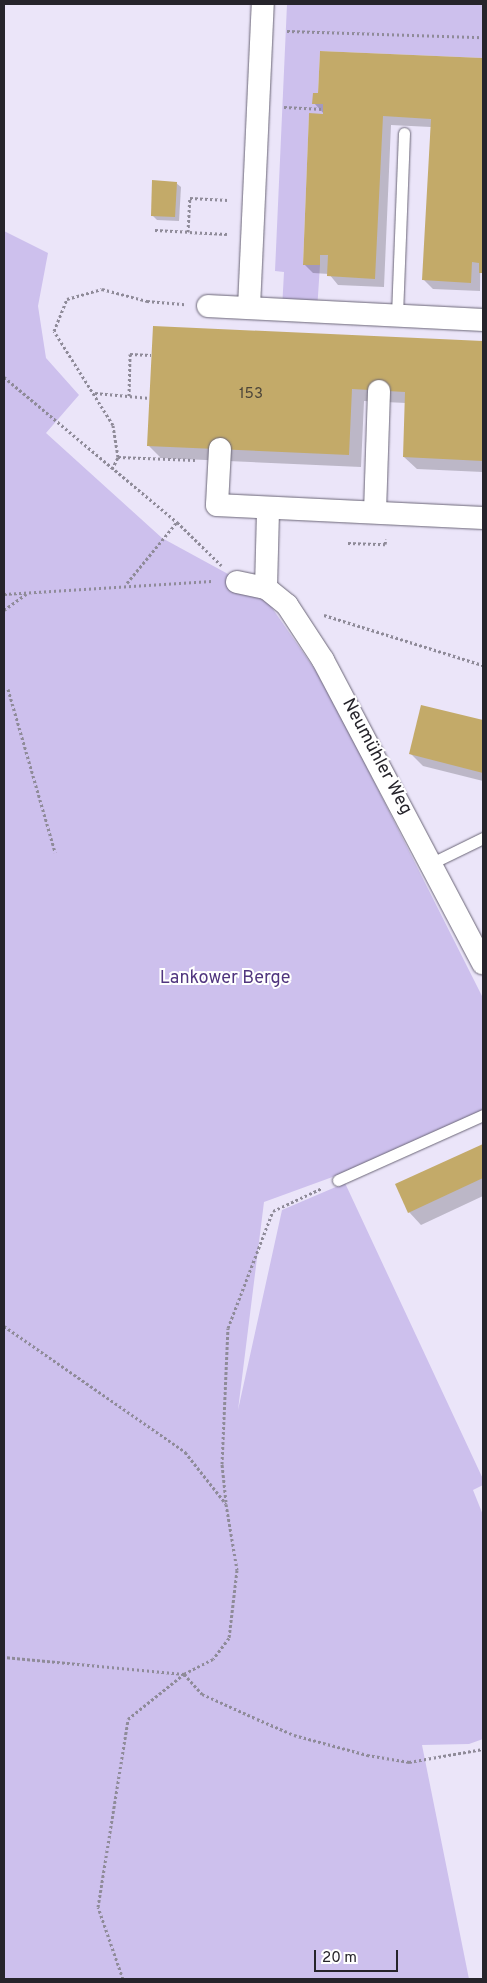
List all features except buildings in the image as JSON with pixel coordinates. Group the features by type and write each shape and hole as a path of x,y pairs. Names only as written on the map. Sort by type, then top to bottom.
{"street":[{"path":"249,307 263,4"},
{"path":"208,306 483,320"},
{"path":"375,512 379,391"},
{"path":"220,455 217,505 268,509 483,518"},
{"path":"266,588 268,509"},
{"name":"Neumühler Weg","path":"237,582 266,588 287,605 337,685 483,963"}],"lane":[{"path":"397,315 404,133"},
{"path":"432,863 483,838"},
{"path":"338,1180 483,1115"}],"path":[{"path":"262,30 483,37"},
{"path":"259,105 323,109"},
{"path":"188,232 190,198 254,202"},
{"path":"155,230 252,236"},
{"path":"112,470 118,457 113,424 54,331 67,299 102,289 147,301 208,306"},
{"path":"129,396 130,354 152,355"},
{"path":"4,377 176,522 237,582"},
{"path":"95,393 150,398"},
{"path":"118,457 220,455"},
{"path":"127,583 176,522"},
{"path":"4,594 127,583 237,582"},
{"path":"4,610 28,592"},
{"path":"287,605 483,665"},
{"path":"8,689 55,852"},
{"path":"123,1979 98,1908 128,1719 184,1674 213,1659 228,1638 237,1570 226,1504 222,1464 228,1328 273,1211 338,1180"},
{"path":"4,1326 185,1452 226,1504"},
{"path":"4,1657 184,1674 202,1694 294,1735 367,1755 409,1762 483,1749"}],"green space":[{"path":"287,4 483,4 483,58 320,51 318,93 313,93 313,103 323,104 323,114 309,114 303,264 320,265 317,311 282,309 284,272 275,271"},
{"name":"Lankower Berge","path":"4,231 48,253 38,306 46,358 79,395 46,433 162,538 261,592 325,684 483,998 483,1110 401,1152 264,1202 238,1410 282,1210 345,1183 483,1479 483,1485 473,1490 483,1515 483,1739 469,1744 422,1745 469,1979 4,1979"}]}
